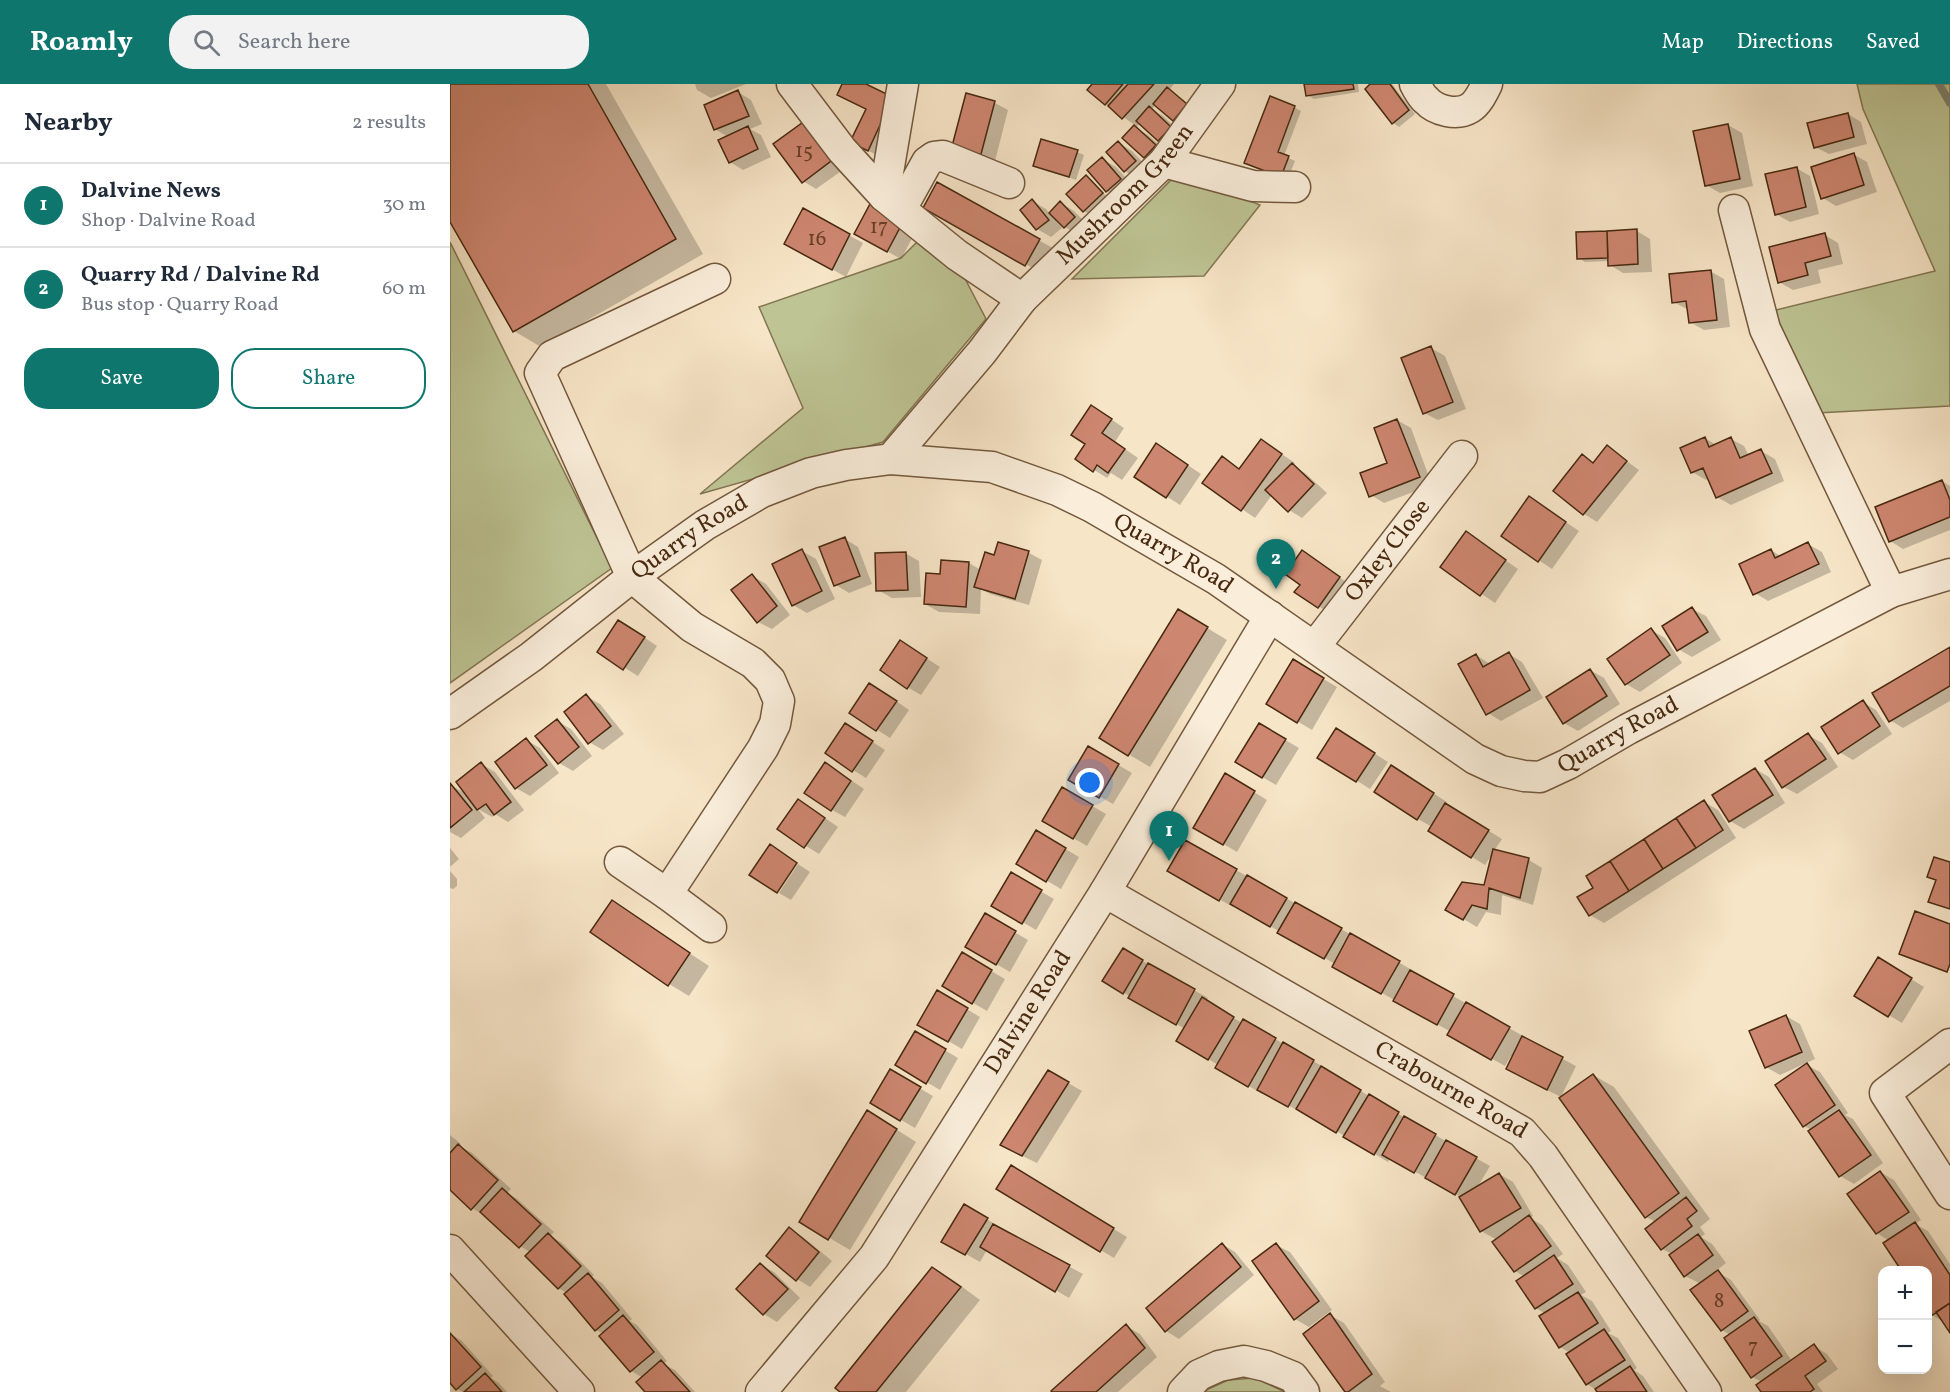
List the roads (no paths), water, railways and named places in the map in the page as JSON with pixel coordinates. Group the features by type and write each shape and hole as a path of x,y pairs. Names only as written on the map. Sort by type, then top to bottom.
{"street":[{"path":"792,84 842,150 893,202 957,255 1022,299"},
{"path":"893,202 903,84"},
{"name":"Mushroom Green","path":"891,459 982,352 1022,299 1164,162 1220,84"},
{"path":"1420,92 1439,109 1452,112 1469,109 1487,84"},
{"path":"893,202 927,162 934,157 943,156 1009,183"},
{"path":"1164,162 1252,186 1295,186"},
{"path":"1734,210 1765,329 1891,592"},
{"path":"667,894 763,748 775,724 778,701 770,680 753,663 692,627 632,577 540,373 552,356 715,279"},
{"name":"Oxley Close","path":"1315,646 1462,456"},
{"name":"Quarry Road","path":"450,714 531,657 632,577 705,525 762,492 811,473 846,465 891,459 992,467 1057,490 1092,507 1207,574 1315,646 1475,759 1501,771 1524,776 1540,777 1568,764 1628,729 1891,592 1950,574"},
{"name":"Dalvine Road","path":"761,1392 874,1257 1105,892 1270,616"},
{"path":"620,862 711,927"},
{"name":"Crabourne Road","path":"1105,892 1522,1132 1543,1156 1706,1392"},
{"path":"1950,1044 1885,1093 1950,1194"},
{"path":"450,1250 579,1392"},
{"path":"1183,1392 1199,1375 1219,1366 1244,1360 1293,1377 1304,1392"}],"waterway":[{"path":"1939,84 1950,103"}],"place":[{"name":"Quarry Rd / Dalvine Rd","path":"1276,589"},
{"name":"Dalvine News","path":"1169,861"}]}
